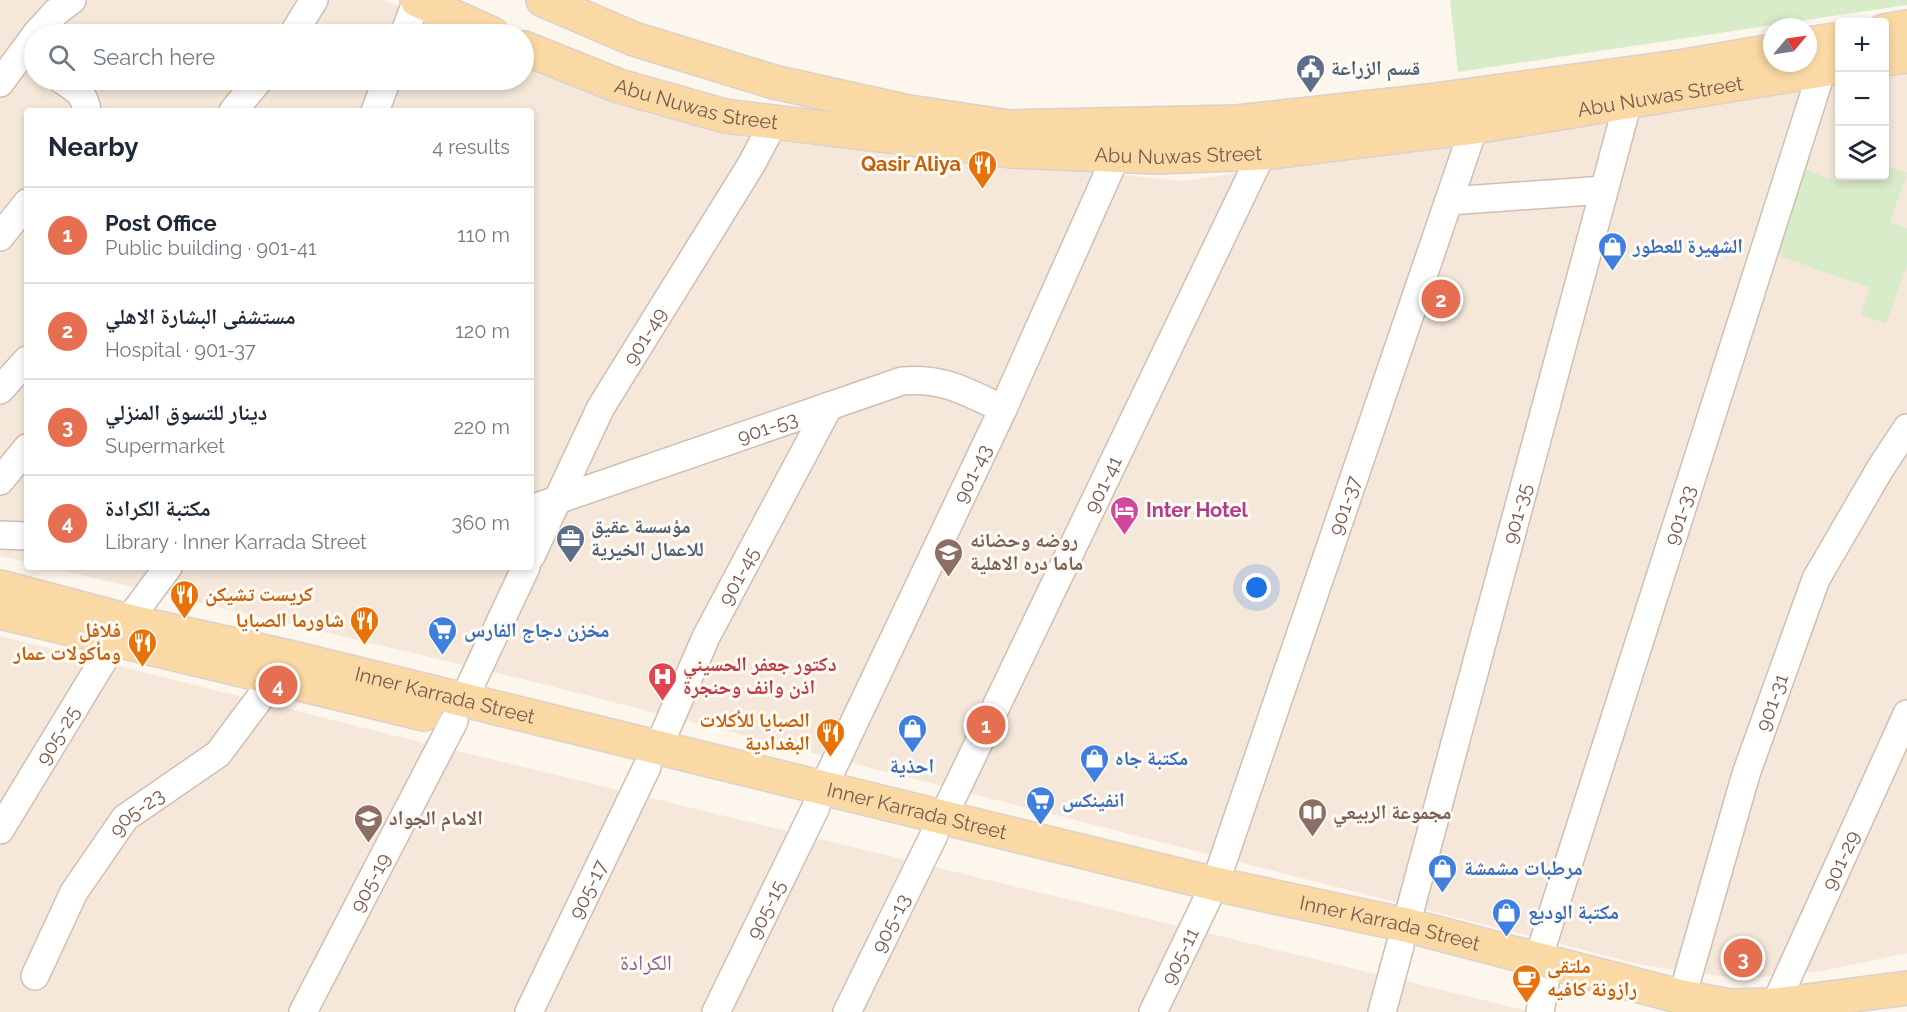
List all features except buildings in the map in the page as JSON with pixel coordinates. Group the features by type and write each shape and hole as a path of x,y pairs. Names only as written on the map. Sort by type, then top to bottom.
{"main road":[{"path":"417,0 470,24"},
{"name":"Abu Nuwas Street","path":"543,0 634,39 774,82 964,122 1009,127 1068,140 1116,156 1189,157 1262,153 1474,127 1628,102 1823,60 1835,44"},
{"path":"1889,30 1907,27"},
{"name":"Abu Nuwas Street","path":"534,52 619,86 725,116 1011,151 1068,140 1428,101 1684,66 1763,53"},
{"path":"1889,58 1907,56"},
{"name":"Inner Karrada Street","path":"0,587 121,631 274,679 459,711 1403,936 1541,985 1670,1005 1729,1006 1775,1005 1907,988"},
{"name":"Inner Karrada Street","path":"0,612 289,657 459,711"},
{"path":"1873,1012 1907,1008"}],"street":[{"path":"48,24 56,12 72,0"},
{"path":"299,24 314,0"},
{"path":"408,24 417,0"},
{"path":"0,83 24,55"},
{"name":"901-33","path":"1541,985 1823,60"},
{"path":"79,90 86,101 87,108"},
{"path":"236,108 251,90"},
{"path":"376,108 383,90"},
{"name":"901-35","path":"1382,1012 1628,102"},
{"name":"901-49","path":"534,550 601,406 751,165 770,123"},
{"name":"901-37","path":"1211,892 1474,127"},
{"name":"901-41","path":"939,826 1262,153"},
{"name":"901-43","path":"820,798 1003,409 1116,156"},
{"path":"1449,201 1604,190"},
{"path":"0,237 24,207"},
{"path":"0,390 24,363"},
{"name":"901-53","path":"534,508 902,381 924,379 945,382 1003,409"},
{"name":"901-45","path":"652,758 706,637 829,406"},
{"name":"901-31","path":"1670,1005 1746,774 1816,579 1880,469 1907,428"},
{"path":"0,481 24,452"},
{"path":"0,535 24,536"},
{"name":"905-25","path":"0,830 121,631 166,570"},
{"path":"459,711 525,570"},
{"name":"905-23","path":"34,976 74,892 125,818 219,754 274,679"},
{"name":"905-19","path":"303,1012 459,711"},
{"name":"901-29","path":"1775,1005 1907,714"},
{"name":"905-17","path":"529,1012 652,758"},
{"name":"905-15","path":"716,1012 820,798"},
{"name":"905-13","path":"847,1012 939,826"},
{"name":"905-11","path":"1153,1012 1211,892"}],"shaded area":[{"path":"0,0 384,0 438,24 24,24 24,90 534,90 534,65 576,84 745,138 1184,181 1835,80 1835,180 1889,180 1889,71 1907,68 1907,953 1823,971 1740,979 1642,965 527,680 61,570 534,570 534,108 24,108 24,561 0,556"},
{"path":"0,636 412,740 1532,1012 0,1012"}],"green space":[{"path":"1450,0 1907,0 1907,5 1817,18 1763,18 1763,26 1458,72"},
{"path":"1889,166 1907,173 1890,222 1907,229 1907,266 1886,324 1861,315 1870,288 1771,253 1801,168 1848,185 1850,180 1889,180"}],"place":[{"name":"قسم الزراعة","path":"1310,94"},
{"name":"Qasir Aliya","path":"982,190"},
{"name":"الشهيرة للعطور","path":"1612,272"},
{"name":"مستشفى البشارة الاهلي","path":"1441,299"},
{"name":"Inter Hotel","path":"1125,536"},
{"name":"مؤسسة عقيق للاعمال الخيرية","path":"570,564"},
{"name":"روضه وحضانه ماما دره الاهلية","path":"949,578"},
{"name":"كريست تشيكن","path":"184,620"},
{"name":"شاورما الصبايا","path":"365,646"},
{"name":"مخزن دجاج الفارس","path":"443,656"},
{"name":"فلافل ومأكولات عمار","path":"142,668"},
{"name":"مكتبة الكرادة","path":"278,685"},
{"name":"دكتور جعفر الحسيني اذن وانف وحنجرة","path":"662,702"},
{"name":"Post Office","path":"986,725"},
{"name":"احذية","path":"912,754"},
{"name":"الصبايا للأكلات البغدادية","path":"831,758"},
{"name":"مكتبة جاه","path":"1094,784"},
{"name":"انفينكس","path":"1041,826"},
{"name":"مجموعة الربيعي","path":"1312,838"},
{"name":"الامام الجواد","path":"368,844"},
{"name":"مرطبات مشمشة","path":"1443,894"},
{"name":"مكتبة الوديع","path":"1507,938"},
{"name":"دينار للتسوق المنزلي","path":"1743,958"},
{"name":"ملتقى رازونة كافيه","path":"1526,1004"}],"district":[{"name":"الكرادة","path":"646,962"}]}
